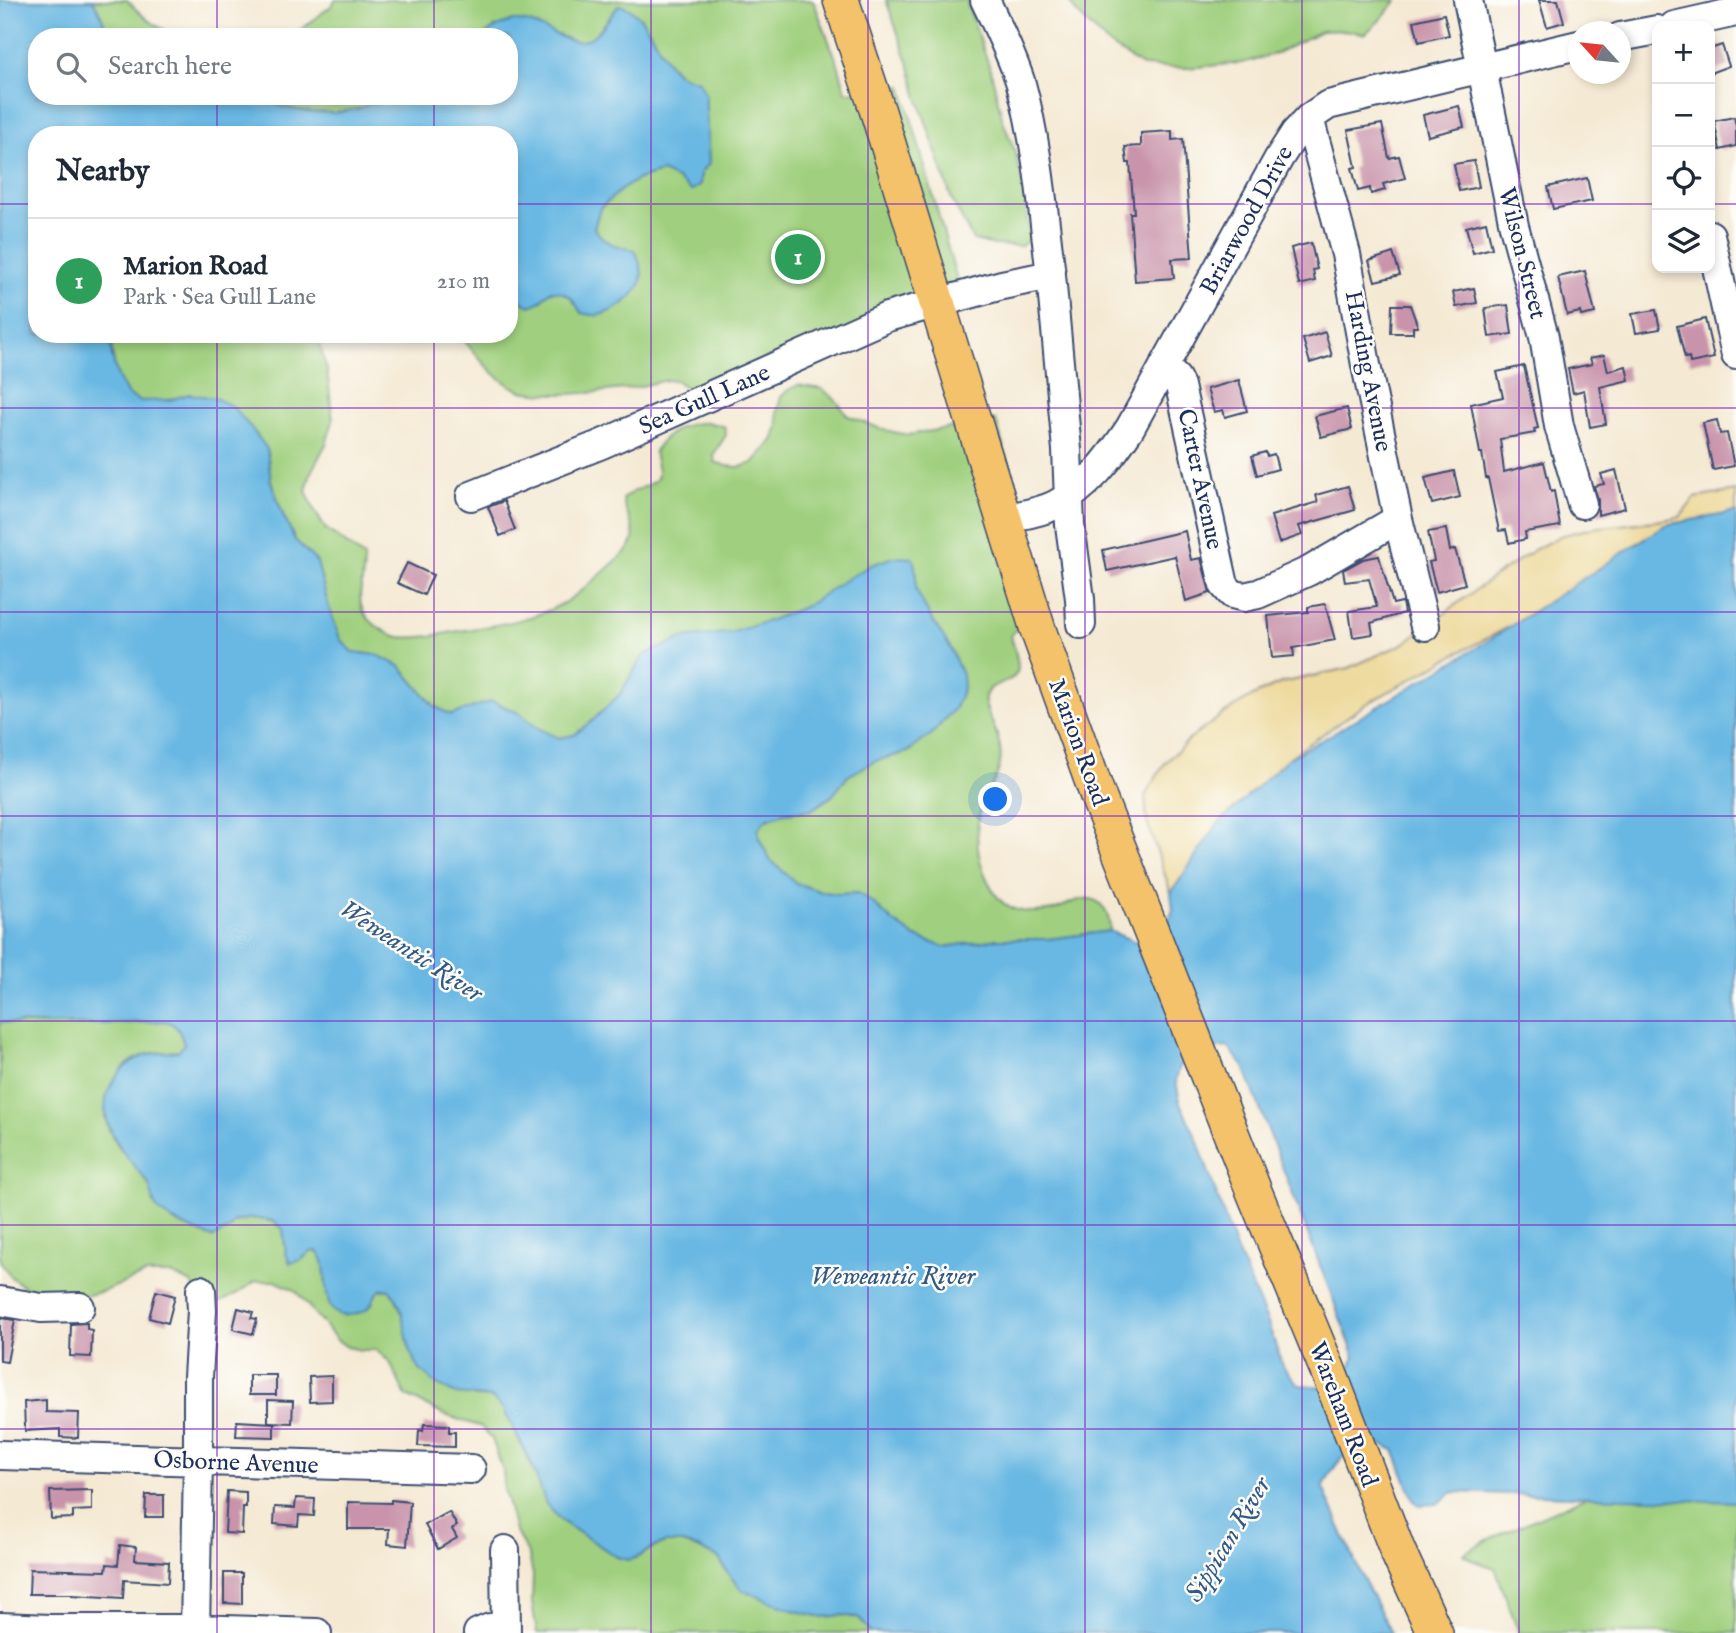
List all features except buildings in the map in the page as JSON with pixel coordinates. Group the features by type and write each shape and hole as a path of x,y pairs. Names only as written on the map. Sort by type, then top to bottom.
{"main road":[{"name":"Marion Road","path":"841,0 1038,629 1099,799 1255,1194"},
{"name":"Wareham Road","path":"1255,1194 1329,1373 1398,1552 1435,1633"}],"street":[{"path":"985,0 1020,83 1036,150 1051,275 1081,624"},
{"name":"Wilson Street","path":"1468,0 1514,226 1544,337 1559,426 1582,504"},
{"path":"1696,21 1736,12"},
{"path":"1631,35 1652,31"},
{"name":"Briarwood Drive","path":"1003,519 1054,506 1069,497 1105,464 1130,428 1279,158 1295,133 1309,118 1328,105 1568,48"},
{"name":"Harding Avenue","path":"1309,118 1346,254 1398,519 1425,625"},
{"path":"1715,258 1736,355"},
{"name":"Sea Gull Lane","path":"471,496 601,444 887,317 1002,285 1051,275"},
{"name":"Carter Avenue","path":"1164,367 1180,386 1224,585 1232,594 1244,597 1258,594 1309,571 1398,519"},
{"path":"195,1631 201,1290"},
{"path":"0,1301 41,1308 80,1307"},
{"name":"Osborne Avenue","path":"0,1455 471,1469"},
{"path":"478,1633 490,1628 506,1630 505,1550"},
{"path":"0,1627 317,1633"}],"green space":[{"path":"93,0 127,0 141,14 162,28 106,28"},
{"path":"335,0 813,0 846,92 902,86 962,298 705,401 675,380 584,393 547,394 526,392 510,386 466,343 518,343 518,299 530,305 541,301 518,286 518,278 635,250 612,244 594,228 600,208 621,190 638,179 662,172 691,190 700,184 701,172 709,164 705,94 680,75 666,60 641,18 619,5 598,32 588,40 574,42 559,35 518,28 303,28"},
{"path":"886,0 966,0 991,71 1002,118 1024,187 1030,239 1021,246 994,245 973,240 952,200"},
{"path":"1068,0 1397,0 1365,34 1344,30 1321,31 1275,54 1242,63 1186,68 1142,66 1108,44 1076,12"},
{"path":"279,105 368,105 335,113"},
{"path":"111,343 319,343 327,370 333,421 326,444 311,472 306,491 325,528 364,557 360,599 365,614 381,629 400,637 427,636 509,622 549,610 574,596 629,548 633,535 623,499 657,479 654,452 667,436 685,426 704,423 725,427 726,435 714,454 715,462 740,467 753,463 774,439 781,397 798,385 822,389 835,399 848,416 884,430 908,435 996,420 1044,593 1011,636 1017,659 1017,673 1009,680 992,687 985,697 987,710 999,740 1001,756 998,774 983,802 979,818 977,836 981,863 995,894 1011,908 1041,912 1083,899 1095,900 1104,908 1110,931 1048,939 998,939 944,947 916,937 858,893 822,892 796,883 770,860 759,838 758,828 766,819 784,813 811,810 832,796 848,776 875,761 908,752 932,734 639,662 620,694 574,735 559,738 537,728 519,713 492,701 451,715 434,706 400,666 377,655 353,652 340,639 317,563 295,540 283,515 271,481 267,449 190,394 152,402 132,398 120,383"},
{"path":"166,1021 178,1030 184,1044 179,1051 144,1055 124,1068 111,1087 105,1114 117,1144 150,1185 154,1204 190,1229 213,1238 229,1229 234,1222 252,1218 272,1221 283,1228 286,1254 301,1260 310,1252 317,1251 324,1263 372,1304 377,1292 390,1290 401,1312 410,1352 475,1397 492,1398 504,1410 560,1520 617,1557 630,1560 665,1543 682,1543 719,1558 728,1574 789,1609 823,1617 842,1615 858,1618 870,1633 537,1633 529,1555 515,1531 504,1489 503,1471 492,1439 482,1427 442,1414 405,1395 390,1362 376,1350 347,1347 336,1339 295,1290 275,1281 256,1281 217,1304 208,1303 190,1282 170,1274 146,1274 84,1296 48,1296 25,1287 11,1277 0,1261 0,1022 62,1025"},
{"path":"1604,1489 1736,1498 1736,1633 1519,1633 1495,1568 1463,1554 1485,1541"}],"sand":[{"path":"1736,491 1736,547 1534,614 1363,706 1287,759 1217,825 1171,893 1147,821 1145,796 1165,763 1191,738 1225,713 1281,683 1349,668 1403,644 1492,578 1560,536 1592,528 1680,517 1695,498"}],"water":[{"name":"Weweantic River","path":"0,0 93,0 106,28 28,28 28,105 279,105 310,112 335,113 368,105 518,105 518,28 496,28 512,21 526,22 564,38 582,41 598,31 619,5 638,15 670,65 680,75 699,81 705,94 709,164 701,172 700,185 691,191 677,179 662,172 638,179 600,208 594,228 611,244 635,250 641,270 639,288 617,308 598,315 581,313 569,296 561,292 550,291 540,302 530,306 518,299 518,126 28,126 28,343 111,343 119,379 128,395 140,401 170,400 190,394 215,398 232,406 267,449 271,481 283,515 295,540 317,562 340,639 353,652 377,655 400,666 434,706 451,715 492,701 519,713 537,728 559,738 574,735 620,694 644,655 683,638 733,632 771,620 806,606 871,565 893,557 913,558 916,589 950,647 962,675 963,688 955,708 932,734 907,752 875,761 848,776 832,796 811,810 784,813 766,819 758,829 759,838 770,860 796,883 822,892 858,893 916,937 944,947 998,939 1048,939 1110,931 1138,943 1161,943 1173,909 1171,893 1217,825 1287,759 1488,641 1665,525 1736,512 1736,1502 1453,1492 1437,1504 1419,1505 1414,1501 1394,1450 1371,1440 1342,1459 1323,1488 1358,1568 1391,1633 870,1633 858,1618 842,1615 823,1617 804,1613 742,1590 719,1558 682,1543 665,1543 629,1560 617,1557 560,1520 546,1504 531,1462 504,1410 492,1398 456,1394 437,1385 420,1370 410,1352 401,1309 390,1290 382,1289 364,1311 339,1315 332,1310 328,1301 322,1258 317,1251 310,1252 301,1260 290,1263 286,1254 283,1229 273,1221 252,1218 234,1222 229,1229 213,1238 180,1224 157,1209 150,1187 126,1156 111,1130 105,1104 117,1076 128,1064 147,1055 179,1051 184,1044 176,1027 166,1021 21,1024 0,1022","holes":["1228,1047 1244,1067 1355,1357 1344,1381 1326,1387 1299,1385 1283,1367 1268,1323 1236,1249 1195,1134 1180,1103 1176,1080 1180,1066 1197,1055 1207,1050"]}],"place":[{"name":"Marion Road","path":"798,257"}],"water label":[{"name":"Sippican River","path":"1227,1539"}]}
